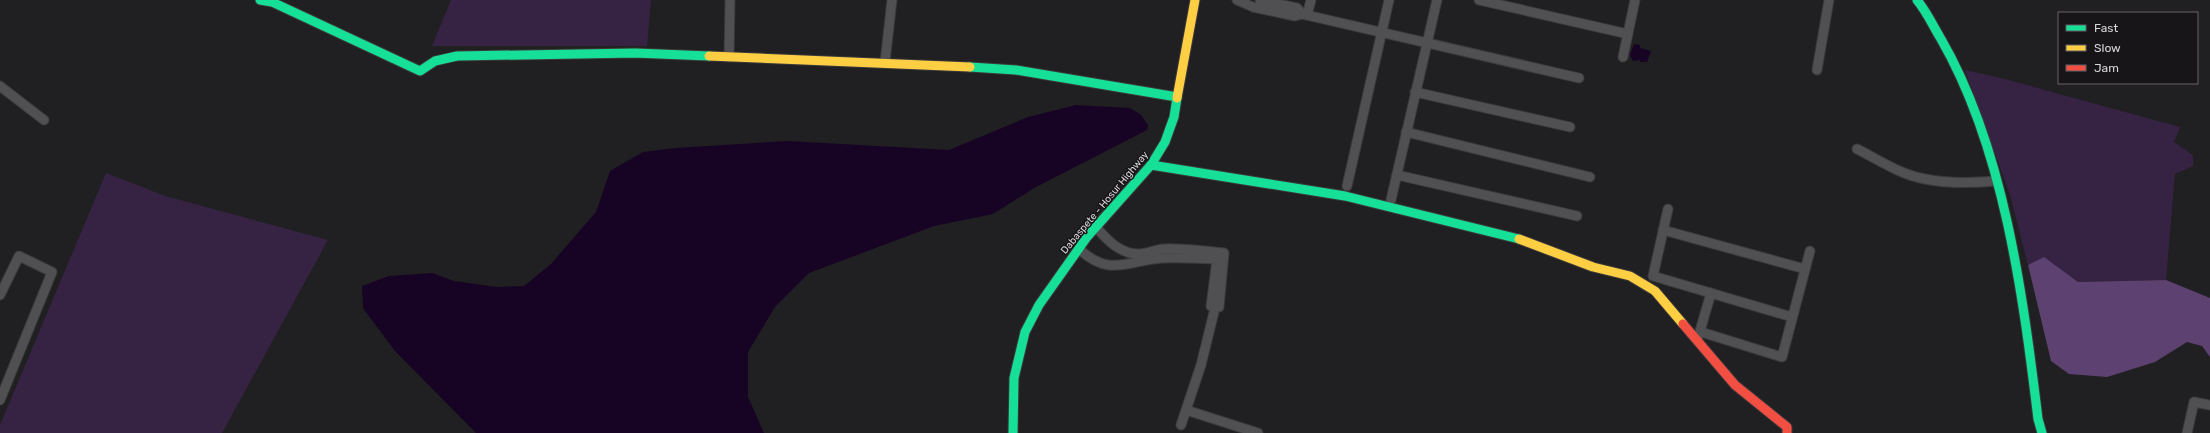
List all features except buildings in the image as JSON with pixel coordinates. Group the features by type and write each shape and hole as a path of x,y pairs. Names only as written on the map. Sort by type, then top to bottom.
{"main road":[{"path":"260,0 272,2 420,71 435,61 457,56 635,53 885,62 1016,70 1178,97"},
{"name":"Dabaspete - Hosur Highway","path":"1013,433 1014,378 1018,355 1025,332 1039,305 1079,249 1096,227 1151,165 1165,142 1174,117 1195,0"},
{"path":"1917,0 1952,57 1976,116 1996,181 2014,252 2027,330 2038,419 2042,433"},
{"path":"1151,165 1345,196 1529,242 1593,266 1630,276 1655,292 1684,323 1696,341 1734,385 1787,427 1787,433"}],"street":[{"path":"729,57 730,0"},
{"path":"885,62 892,0"},
{"path":"1242,0 1253,7 1295,16 1304,15 1579,78"},
{"path":"1260,0 1297,8 1304,15"},
{"path":"1304,15 1311,0"},
{"path":"1347,186 1389,0"},
{"path":"1391,200 1437,0"},
{"path":"1479,0 1628,34"},
{"path":"1623,58 1635,0"},
{"path":"1817,70 1829,0"},
{"path":"0,87 44,120"},
{"path":"1415,92 1570,127"},
{"path":"1406,132 1590,177"},
{"path":"1857,148 1897,169 1924,179 1962,183 1996,181"},
{"path":"1397,175 1578,216"},
{"path":"1668,209 1653,276 1792,317"},
{"path":"1096,227 1107,240 1120,250 1138,254 1162,249 1224,253 1219,307 1215,308 1201,365 1181,425"},
{"path":"1663,230 1805,268"},
{"path":"1079,249 1090,259 1104,265 1131,265 1163,258 1216,259 1211,306 1215,308"},
{"path":"1701,332 1782,357 1810,251"},
{"path":"0,295 19,256 52,272 0,400"},
{"path":"1696,341 1701,332 1711,293"},
{"path":"2187,433 2194,402 2210,405"},
{"path":"1186,410 1258,433"}],"shaded area":[{"path":"451,0 651,0 647,46 432,46"},
{"path":"1634,44 1640,45 1640,48 1651,51 1647,62 1640,62 1640,60 1633,61 1630,55"},
{"path":"1965,70 2005,79 2180,127 2174,142 2193,155 2193,166 2175,174 2166,280 2078,282 2044,258 2028,265 2010,195"},
{"path":"1076,105 1130,108 1141,115 1148,125 1147,130 1036,187 993,214 934,226 809,273 775,307 748,352 748,397 764,433 476,433 395,351 363,308 362,286 389,276 432,273 454,281 497,287 524,286 551,264 596,212 610,171 643,152 675,148 788,141 949,150 1028,117"},
{"path":"106,173 165,196 328,240 222,433 0,433 0,425"},
{"path":"2044,257 2078,282 2166,280 2210,298 2210,357 2202,346 2187,342 2155,362 2107,377 2069,374 2051,361 2028,265"}],"traffic: fast":[{"path":"260,0 272,2 420,71 435,61 457,56 635,53 709,56"},
{"path":"1917,0 1927,14 1963,82 1981,127 1995,174 2008,223 2025,323 2038,419 2042,433"},
{"path":"970,67 1016,70 1177,97"},
{"path":"1013,433 1014,378 1025,332 1039,305 1087,237 1151,165 1165,142 1174,117 1177,98"},
{"path":"1151,165 1345,196 1519,239"}],"traffic: slow":[{"path":"1177,98 1195,0"},
{"path":"709,56 970,67"},
{"path":"1519,239 1593,267 1630,276 1655,291 1683,324"}],"traffic: jam":[{"path":"1683,324 1735,385 1787,427 1787,433"}]}
